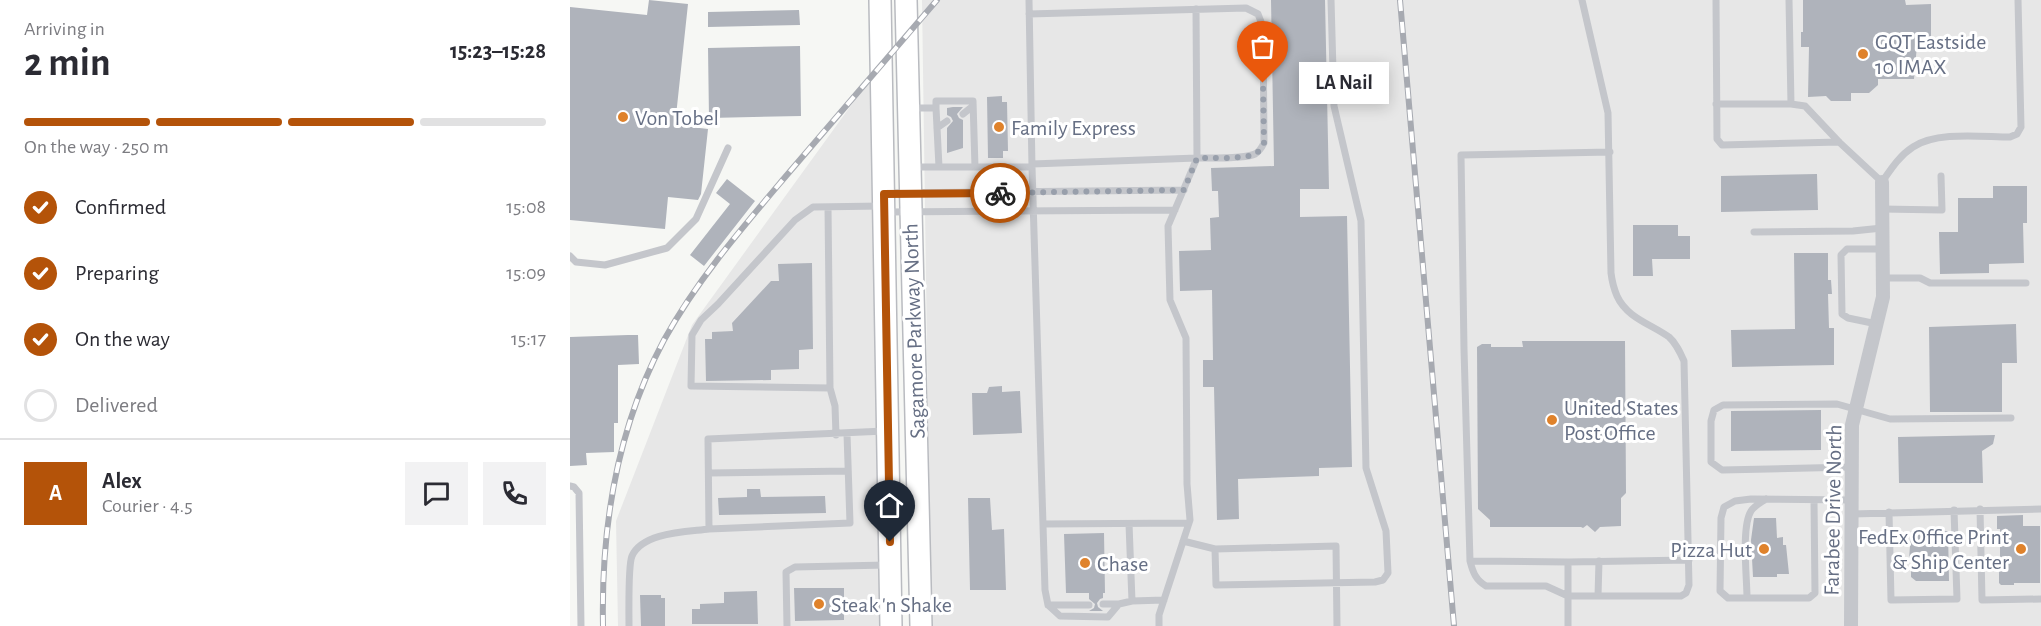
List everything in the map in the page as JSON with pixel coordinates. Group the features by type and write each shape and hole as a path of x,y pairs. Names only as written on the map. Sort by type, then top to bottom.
{"main road":[{"name":"Sagamore Parkway North","path":"880,0 891,626"},
{"name":"Sagamore Parkway North","path":"906,0 921,626"}],"street":[{"name":"Farabee Drive North","path":"1851,626 1852,425 1883,297 1882,182"}],"lane":[{"path":"1029,0 1045,590 1048,605 1060,616 1102,618 1112,614 1119,604"},
{"path":"1215,549 1216,585 1383,580 1388,573 1386,531 1366,468 1360,220 1334,106 1331,0"},
{"path":"1582,0 1608,113 1610,152 1611,273 1613,287 1626,309 1639,320 1670,338 1679,349 1684,361 1689,585 1686,593 1681,596 1568,596 1546,586 1486,586 1480,583 1473,574 1470,561 1461,155 1610,152"},
{"path":"1716,0 1717,139 1722,145 1839,142"},
{"path":"1789,0 1791,104"},
{"path":"1716,105 1791,104 1805,106 1882,182 1897,160 1913,146 1934,138 2010,137 2017,134 2021,127 2018,0"},
{"path":"909,167 975,167 1246,156 1255,154 1261,149 1264,143 1263,36 1261,20 1253,10 1246,8 1029,14"},
{"path":"1159,626 1159,615 1189,523 1186,338 1170,300 1168,226 1197,158 1196,9"},
{"path":"939,167 936,101 973,101 975,167"},
{"path":"963,114 973,106"},
{"path":"908,108 936,108"},
{"path":"937,128 947,121"},
{"path":"570,256 576,262 604,264 667,248 696,219 728,148"},
{"path":"1882,209 1942,210 1941,176"},
{"path":"830,388 691,386 692,335 701,320 795,219 813,207 884,204 1033,192 1184,190"},
{"path":"884,204 910,202 1033,212 1175,210"},
{"path":"828,207 830,388 835,406 836,435"},
{"path":"1754,232 1853,231 1882,228"},
{"path":"1877,324 1848,318 1842,314 1841,255 1846,249 1883,249"},
{"path":"1883,278 1920,278 1930,283 2026,283"},
{"path":"1852,467 1722,470 1711,462 1711,421 1714,410 1724,405 1837,404 1890,419 2011,418"},
{"path":"709,529 708,440 888,431"},
{"path":"629,626 632,556 642,544 657,537 709,529 850,523 847,434"},
{"path":"709,473 848,471"},
{"path":"570,486 579,493 581,626"},
{"path":"1747,598 1746,533 1748,519 1751,511 1766,499"},
{"path":"1814,500 1815,592 1809,598 1728,598 1720,591 1721,518 1724,507 1735,501 1814,500 1890,512 2041,509"},
{"path":"1980,509 1982,600 2041,599"},
{"path":"1890,512 1891,600 1957,599 1954,510"},
{"path":"1043,524 1189,523"},
{"path":"1130,524 1132,601"},
{"path":"1183,541 1215,549 1336,546 1337,626"},
{"path":"1470,561 1689,560"},
{"path":"1598,596 1599,561"},
{"path":"1568,562 1569,626"},
{"path":"787,626 786,572 795,567 890,564"},
{"path":"1103,604 1164,600"},
{"path":"1048,605 1089,604"}],"shaded area":[{"path":"922,0 2041,0 2041,626 931,626"},
{"path":"881,64 891,626 618,626 616,521 692,325"}],"building":[{"name":"Von Tobel","path":"649,0 688,4 675,125 708,129 701,194 698,200 668,197 665,229 570,220 570,7 647,15"},
{"path":"1271,0 1325,0 1329,189 1300,189 1300,217 1347,216 1352,467 1319,468 1319,476 1238,479 1239,519 1217,520 1214,387 1203,387 1203,360 1213,360 1212,290 1180,291 1179,251 1211,250 1210,218 1219,217 1218,191 1212,191 1211,168 1274,166"},
{"name":"GQT Eastside 10 IMAX","path":"1803,0 1905,0 1906,5 1931,4 1931,44 1917,45 1914,79 1878,79 1878,85 1869,93 1851,93 1851,101 1831,101 1826,96 1808,97 1809,47 1801,47"},
{"path":"799,10 800,25 708,27 708,12"},
{"path":"800,46 801,116 709,118 708,48"},
{"path":"1002,96 1002,102 1007,102 1008,151 1003,151 1003,158 988,158 987,97"},
{"path":"963,107 957,114 963,120 963,148 947,153 947,128 953,121 947,115 947,108"},
{"path":"1817,174 1818,210 1721,212 1721,176"},
{"path":"727,179 755,201 704,266 690,255 730,204 716,193"},
{"path":"1993,186 2027,186 2027,223 2023,223 2024,263 1989,264 1989,273 1940,274 1939,232 1958,232 1958,198 1993,198"},
{"path":"1633,225 1678,225 1678,236 1690,236 1690,259 1652,259 1653,276 1633,276"},
{"path":"1794,253 1828,253 1828,280 1831,280 1832,294 1828,294 1829,328 1834,328 1834,365 1732,367 1731,330 1795,329"},
{"path":"812,263 813,349 799,350 799,369 771,370 771,380 706,381 705,339 712,339 712,332 733,331 732,323 771,281 779,281 778,264"},
{"path":"2016,324 2017,363 2002,363 2002,412 1930,412 1929,327"},
{"path":"638,335 639,364 618,365 618,423 614,423 614,452 586,453 587,465 570,466 570,337"},
{"name":"United States Post Office","path":"1522,341 1625,341 1626,493 1621,498 1621,526 1600,527 1595,532 1587,525 1583,528 1490,527 1490,520 1478,509 1477,347 1482,344 1491,344 1491,347 1523,347"},
{"path":"1002,386 1002,392 1020,391 1022,433 973,435 972,393 987,393 989,387"},
{"path":"1821,410 1821,450 1731,451 1731,411"},
{"path":"1995,435 1993,444 1982,451 1983,483 1899,483 1898,437"},
{"path":"747,489 760,489 761,497 825,496 826,513 719,515 718,498 747,497"},
{"path":"968,498 990,498 992,530 1004,529 1006,590 970,590"},
{"name":"FedEx Office Print & Ship Center","path":"2023,515 2023,526 2040,526 2040,583 2001,585 1999,583 2000,529 1997,529 1997,516"},
{"name":"Pizza Hut","path":"1754,518 1776,518 1777,538 1783,537 1783,545 1786,545 1789,574 1777,574 1777,577 1753,577 1751,540"},
{"path":"1911,531 1948,531 1949,581 1916,581 1911,577 1911,560 1909,560"},
{"name":"Chase","path":"1104,533 1105,593 1097,603 1103,611 1089,611 1094,608 1095,604 1089,599 1089,593 1066,593 1064,534"},
{"name":"Steak 'n Shake","path":"794,588 844,588 844,620 795,621"},
{"path":"757,591 758,624 692,624 692,609 700,609 700,604 724,603 724,592"},
{"path":"640,595 661,595 661,598 665,598 665,626 641,626"}],"railway":[{"path":"603,626 605,552 615,479 634,408 664,340 691,296 737,235 937,0"},
{"path":"1400,0 1454,626"}],"way so far":[{"path":"1000,193 1184,190 1197,158 1246,156 1255,154 1261,149 1264,143 1263,83"}],"place":[{"name":"GQT Eastside 10 IMAX","path":"1863,54"},
{"name":"LA Nail","path":"1263,83"},
{"name":"Von Tobel","path":"623,117"},
{"name":"Family Express","path":"999,127"},
{"name":"United States Post Office","path":"1552,420"},
{"name":"Pizza Hut","path":"1764,549"},
{"name":"FedEx Office Print & Ship Center","path":"2021,549"},
{"name":"Chase","path":"1085,563"},
{"name":"Steak 'n Shake","path":"819,604"}],"route":[{"path":"890,542 884,194 1000,193"}]}
